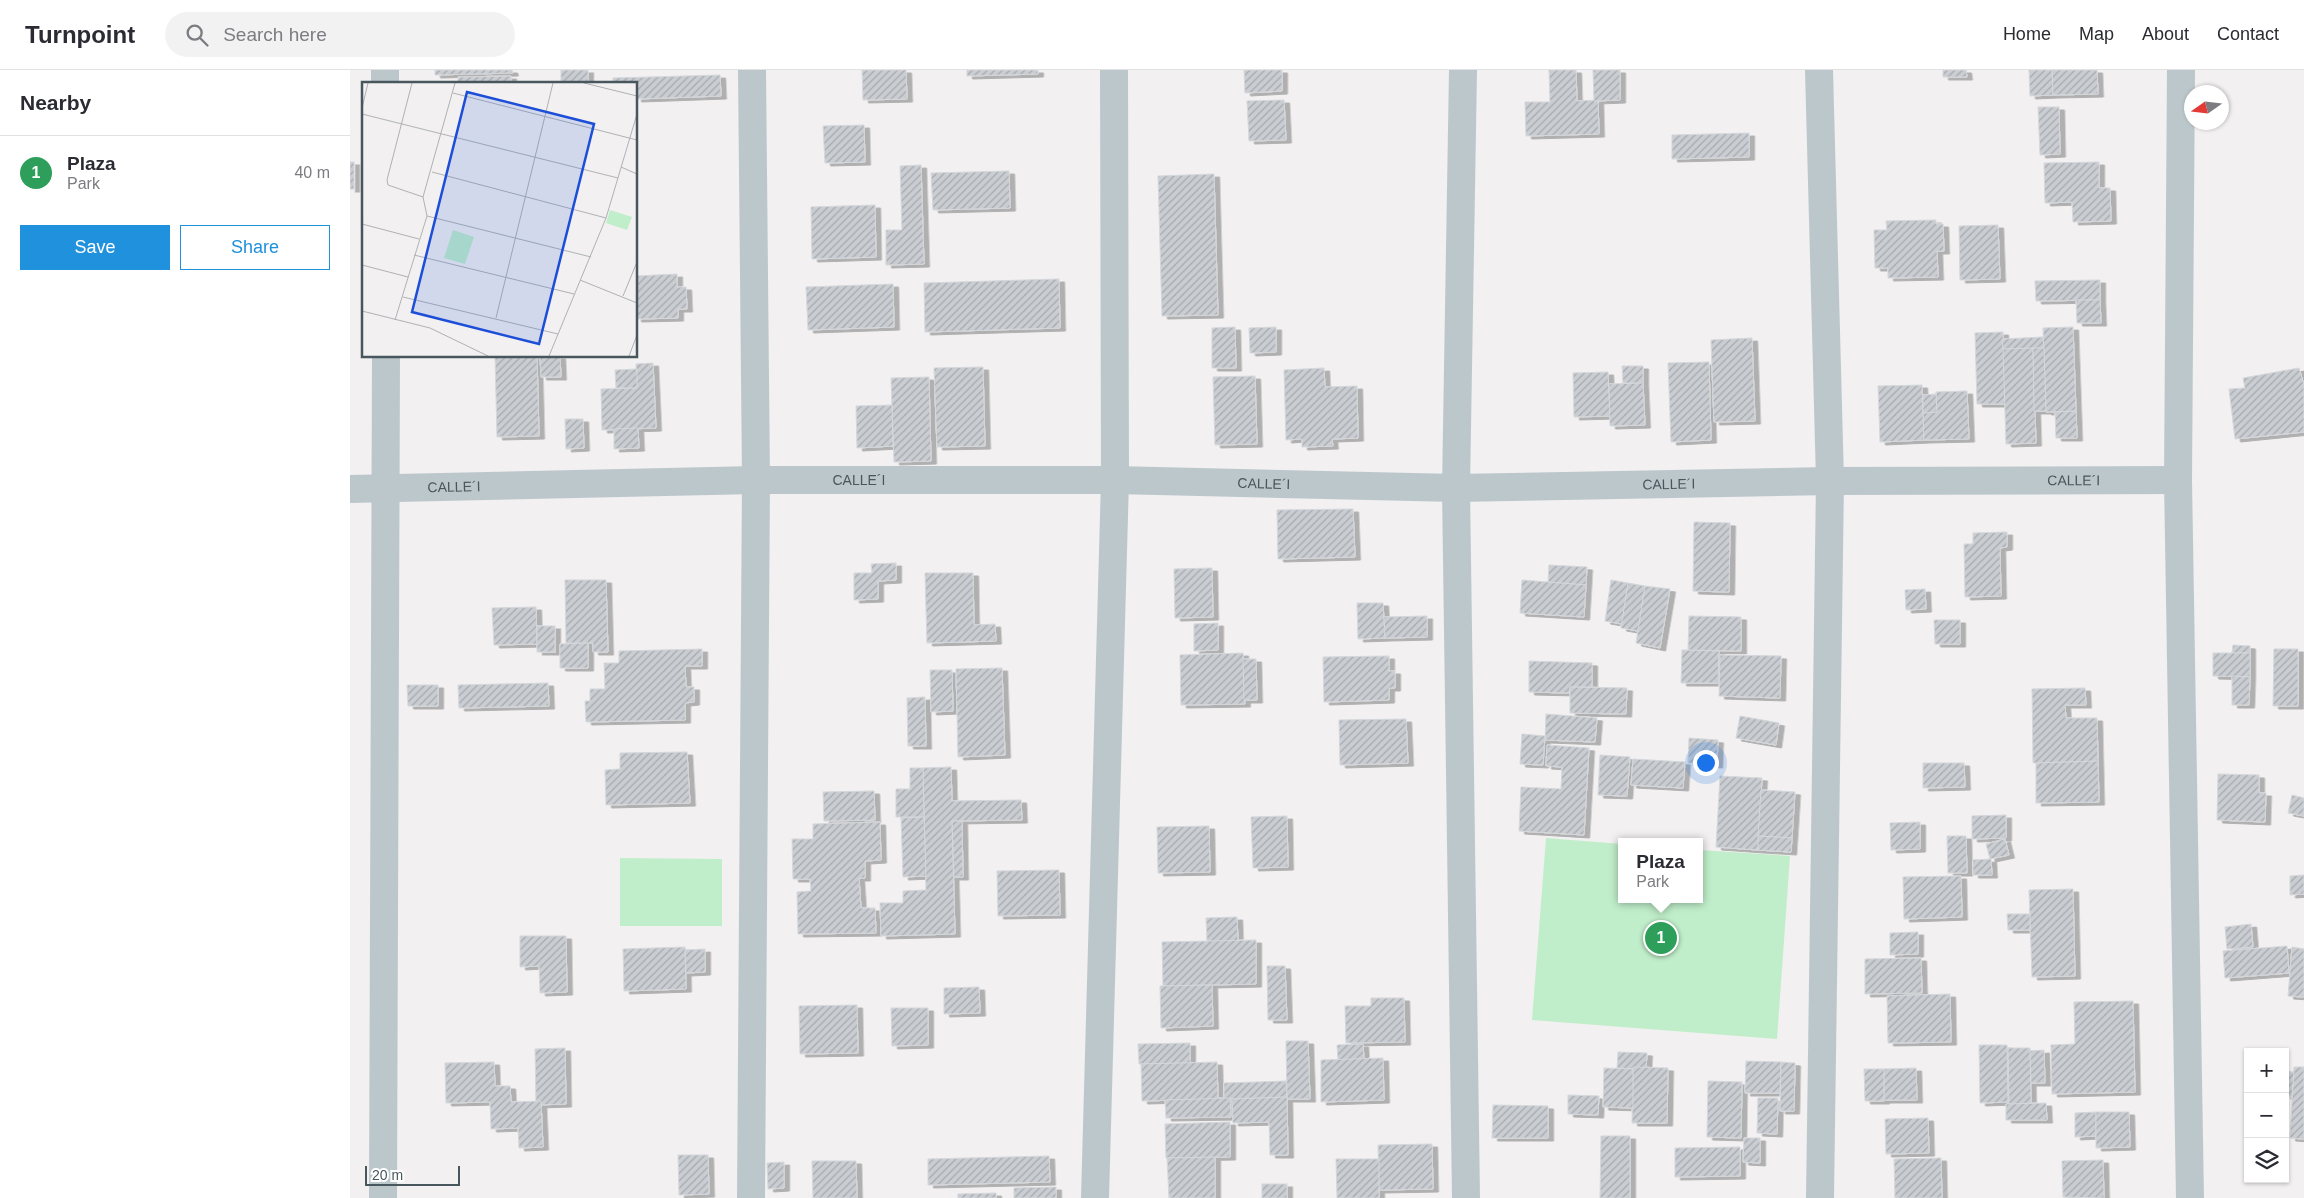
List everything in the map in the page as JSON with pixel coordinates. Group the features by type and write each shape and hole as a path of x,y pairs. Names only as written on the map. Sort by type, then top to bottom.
{"street":[{"path":"751,1198 756,480 752,70"},
{"path":"1095,1198 1115,480 1114,70"},
{"path":"1463,70 1456,488 1466,1198"},
{"path":"1819,70 1830,481 1820,1198"},
{"path":"2181,70 2178,480 2190,1198"},
{"path":"383,1198 386,358"},
{"name":"CALLE´I","path":"350,489 756,480 1115,480 1456,488 1830,481 2178,480"}],"green space":[{"path":"1546,838 1618,844 1618,903 1703,903 1703,850 1790,856 1777,1039 1532,1020"},
{"path":"620,858 722,859 722,926 620,926"}],"building":[{"path":"435,70 512,70 513,73 435,75"},
{"path":"561,70 588,70 588,82 561,82"},
{"path":"862,70 906,70 907,99 863,100"},
{"path":"967,70 1038,70 1038,74 967,76"},
{"path":"1244,70 1282,70 1282,91 1245,93"},
{"path":"1549,70 1576,70 1577,101 1598,100 1599,134 1526,136 1525,102 1550,102"},
{"path":"1593,70 1620,70 1620,100 1594,101"},
{"path":"1943,70 1966,70 1967,77 1943,77"},
{"path":"2029,70 2052,70 2053,95 2030,96"},
{"path":"2052,70 2097,70 2098,94 2053,95"},
{"path":"720,75 721,96 638,99 638,82 613,82 613,78"},
{"path":"511,76 511,82 458,82 458,77"},
{"path":"1284,100 1286,140 1249,141 1247,101"},
{"path":"2038,107 2059,107 2060,154 2040,155"},
{"path":"864,125 865,162 825,163 823,126"},
{"path":"1749,133 1749,157 1672,159 1672,135"},
{"path":"350,162 354,162 354,189 350,189"},
{"path":"2099,162 2099,188 2110,188 2111,221 2073,222 2072,202 2045,203 2044,163"},
{"path":"921,165 924,264 886,265 886,230 902,230 900,166"},
{"path":"1009,171 1010,208 933,210 931,173"},
{"path":"1214,174 1218,315 1162,316 1158,176"},
{"path":"875,205 876,257 812,259 811,207"},
{"path":"1936,220 1936,224 1943,224 1944,251 1937,251 1938,277 1888,278 1888,268 1875,268 1874,230 1887,230 1886,221"},
{"path":"1998,225 2000,279 1960,280 1959,226"},
{"path":"677,274 677,287 686,287 687,309 678,309 678,318 638,319 638,276"},
{"path":"1059,279 1060,328 925,332 924,283"},
{"path":"2100,280 2100,300 2036,301 2035,281"},
{"path":"893,284 894,327 808,330 806,287"},
{"path":"2076,300 2100,300 2101,323 2077,323"},
{"path":"1235,327 1236,368 1212,368 1212,328"},
{"path":"1276,327 1276,352 1250,353 1249,328"},
{"path":"2073,327 2076,411 2046,412 2043,328"},
{"path":"2003,332 2005,404 1977,404 1975,333"},
{"path":"2043,337 2044,348 2003,349 2002,339"},
{"path":"1752,338 1755,421 1714,422 1711,340"},
{"path":"2033,348 2036,443 2006,444 2003,349"},
{"path":"2033,348 2044,348 2046,411 2034,411"},
{"path":"495,358 537,358 539,436 497,437"},
{"path":"540,358 560,358 561,377 541,377"},
{"path":"1709,362 1711,440 1671,442 1668,363"},
{"path":"653,363 656,428 602,430 601,389 637,388 636,364"},
{"path":"1622,366 1643,366 1643,383 1623,383"},
{"path":"983,367 985,446 937,447 934,368"},
{"path":"1324,368 1325,387 1357,386 1358,438 1332,439 1333,446 1302,447 1302,439 1286,440 1284,370"},
{"path":"2299,368 2304,385 2304,432 2235,439 2229,389 2245,388 2243,378"},
{"path":"637,369 637,388 616,388 615,370"},
{"path":"1608,372 1610,416 1574,417 1573,373"},
{"path":"1255,376 1257,444 1215,445 1213,377"},
{"path":"929,377 931,461 894,462 891,378"},
{"path":"1643,383 1645,425 1610,426 1609,384"},
{"path":"1922,385 1924,440 1880,442 1878,386"},
{"path":"1967,391 1969,439 1924,440 1923,413 1937,412 1936,392"},
{"path":"1936,394 1937,412 1923,413 1923,395"},
{"path":"892,405 893,446 857,448 856,406"},
{"path":"2076,411 2077,438 2056,438 2055,412"},
{"path":"565,419 583,419 584,448 566,449"},
{"path":"638,428 639,448 614,449 614,429"},
{"path":"1353,509 1355,557 1278,559 1277,510"},
{"path":"1694,522 1730,523 1729,592 1693,591"},
{"path":"2007,532 2007,547 2000,548 2001,596 1965,597 1964,544 1973,544 1973,533"},
{"path":"896,563 896,580 878,581 878,599 854,600 854,573 872,573 871,564"},
{"path":"1549,565 1587,567 1586,585 1548,582"},
{"path":"1212,568 1213,617 1175,618 1174,569"},
{"path":"925,573 973,573 974,625 995,624 996,641 927,643"},
{"path":"565,580 606,580 608,652 593,652 593,643 566,643"},
{"path":"1522,580 1586,585 1584,617 1520,613"},
{"path":"1611,580 1628,583 1622,624 1605,621"},
{"path":"1628,583 1645,586 1638,631 1621,628"},
{"path":"1645,586 1670,589 1660,648 1636,643"},
{"path":"1925,589 1926,609 1906,610 1905,590"},
{"path":"1357,603 1383,603 1385,638 1358,639"},
{"path":"536,607 537,644 494,645 492,608"},
{"path":"1427,616 1427,637 1385,638 1384,617"},
{"path":"1689,616 1741,617 1741,651 1688,650"},
{"path":"1934,620 1960,620 1960,644 1935,644"},
{"path":"1218,623 1218,650 1194,651 1194,624"},
{"path":"537,626 555,626 555,652 537,652"},
{"path":"588,643 588,668 560,668 560,644"},
{"path":"2233,645 2250,646 2250,653 2232,653"},
{"path":"702,649 702,666 685,666 686,687 694,687 694,702 685,703 685,720 586,722 585,701 590,701 590,689 605,689 604,663 619,663 619,651"},
{"path":"2274,649 2298,649 2298,706 2273,706"},
{"path":"1682,650 1719,651 1718,683 1681,683"},
{"path":"1243,653 1245,704 1181,705 1180,655"},
{"path":"2213,653 2250,653 2250,677 2213,676"},
{"path":"1720,655 1781,656 1780,698 1719,696"},
{"path":"1389,656 1389,671 1395,671 1395,688 1389,688 1389,700 1324,702 1323,657"},
{"path":"1243,659 1256,659 1257,700 1244,700"},
{"path":"1529,661 1592,663 1592,687 1570,687 1570,693 1529,692"},
{"path":"1002,668 1005,755 958,757 956,669"},
{"path":"930,670 952,670 953,711 931,712"},
{"path":"2232,676 2250,677 2249,705 2232,705"},
{"path":"548,683 549,706 459,708 458,685"},
{"path":"407,685 438,685 438,706 408,706"},
{"path":"1570,687 1627,688 1626,714 1570,713"},
{"path":"2085,688 2086,705 2065,705 2066,718 2097,718 2098,761 2033,763 2032,689"},
{"path":"925,697 926,746 908,746 907,698"},
{"path":"1546,714 1597,718 1595,742 1545,740"},
{"path":"1740,716 1779,723 1776,745 1736,738"},
{"path":"1406,719 1408,763 1340,765 1339,720"},
{"path":"1522,734 1545,736 1543,765 1520,764"},
{"path":"1689,738 1718,740 1717,765 1688,763"},
{"path":"1547,745 1589,748 1584,835 1519,831 1521,787 1561,789 1562,767 1546,766"},
{"path":"687,752 690,803 606,805 605,770 620,769 620,753"},
{"path":"1600,755 1630,757 1627,796 1598,795"},
{"path":"1633,759 1685,762 1683,788 1631,785"},
{"path":"2098,761 2099,802 2036,803 2036,763"},
{"path":"1923,763 1964,763 1965,787 1923,788"},
{"path":"951,767 952,801 1021,800 1022,820 952,821 955,934 881,936 880,903 903,903 903,891 926,890 923,768"},
{"path":"910,768 923,768 924,817 896,817 896,789 910,789"},
{"path":"2218,774 2259,775 2259,793 2266,793 2265,822 2217,820"},
{"path":"1720,776 1762,778 1758,850 1716,847"},
{"path":"1761,790 1795,792 1792,838 1758,836"},
{"path":"874,791 875,820 824,821 823,792"},
{"path":"2292,795 2304,798 2304,816 2288,813"},
{"path":"2006,815 2006,838 1972,839 1972,816"},
{"path":"1287,816 1288,867 1253,868 1251,817"},
{"path":"924,817 926,876 903,877 901,818"},
{"path":"952,821 962,821 963,877 954,877"},
{"path":"880,822 881,860 865,861 865,878 859,878 861,908 875,908 876,933 798,934 797,892 811,891 810,879 793,879 792,839 813,839 813,824"},
{"path":"1920,822 1920,849 1891,850 1890,823"},
{"path":"1209,826 1210,872 1158,873 1157,827"},
{"path":"1758,836 1792,838 1791,852 1758,850"},
{"path":"1947,836 1966,836 1967,873 1948,873"},
{"path":"2005,839 2009,855 1990,859 1986,844"},
{"path":"1991,859 1992,875 1973,875 1973,860"},
{"path":"1059,870 1060,915 998,916 997,871"},
{"path":"2304,875 2304,894 2290,895 2290,876"},
{"path":"1961,876 1962,917 1904,919 1903,877"},
{"path":"2073,889 2075,976 2032,977 2029,890"},
{"path":"2007,914 2030,914 2030,930 2008,930"},
{"path":"1237,917 1238,941 1207,941 1206,918"},
{"path":"2251,924 2253,947 2227,949 2225,927"},
{"path":"1918,932 1918,954 1890,955 1890,933"},
{"path":"520,936 566,936 567,992 540,993 539,966 520,967"},
{"path":"1256,940 1256,984 1163,986 1162,942"},
{"path":"2287,946 2289,973 2225,978 2223,951"},
{"path":"685,947 686,989 624,991 623,949"},
{"path":"2292,947 2304,949 2304,997 2288,996"},
{"path":"705,949 705,972 686,973 685,950"},
{"path":"1921,958 1922,993 1865,994 1865,959"},
{"path":"1267,966 1285,966 1287,1020 1268,1020"},
{"path":"1212,985 1213,1026 1161,1028 1160,986"},
{"path":"979,987 980,1013 944,1014 944,988"},
{"path":"1950,994 1951,1042 1888,1043 1887,996"},
{"path":"1371,998 1404,998 1405,1042 1346,1043 1345,1006 1371,1006"},
{"path":"2133,1001 2135,1092 2052,1094 2051,1045 2075,1044 2074,1002"},
{"path":"857,1005 858,1053 800,1054 799,1006"},
{"path":"891,1008 928,1008 928,1045 892,1046"},
{"path":"1286,1041 1308,1041 1310,1099 1287,1099"},
{"path":"1190,1043 1190,1063 1139,1064 1138,1044"},
{"path":"1363,1044 1364,1059 1338,1060 1337,1045"},
{"path":"1979,1045 2007,1045 2008,1102 1980,1103"},
{"path":"565,1048 566,1104 536,1105 535,1049"},
{"path":"2008,1048 2030,1048 2031,1103 2009,1104"},
{"path":"2044,1050 2045,1083 2031,1083 2030,1051"},
{"path":"1618,1052 1647,1053 1646,1069 1617,1068"},
{"path":"1383,1058 1384,1100 1321,1102 1321,1060"},
{"path":"1746,1061 1781,1062 1780,1093 1745,1093"},
{"path":"494,1062 495,1086 510,1086 511,1102 541,1101 543,1147 519,1148 518,1128 491,1129 490,1102 446,1103 445,1063"},
{"path":"1217,1062 1218,1099 1142,1101 1141,1064"},
{"path":"1781,1062 1795,1063 1794,1111 1780,1111"},
{"path":"1633,1067 1668,1068 1667,1123 1632,1123"},
{"path":"2294,1067 2304,1067 2304,1139 2290,1138"},
{"path":"1604,1068 1633,1069 1633,1108 1603,1107"},
{"path":"1916,1068 1917,1100 1884,1100 1884,1069"},
{"path":"1864,1069 1884,1069 1884,1101 1865,1101"},
{"path":"2289,1071 2294,1072 2292,1097 2289,1097"},
{"path":"1286,1081 1287,1097 1224,1099 1224,1083"},
{"path":"1708,1081 1742,1082 1741,1138 1707,1137"},
{"path":"1568,1095 1599,1096 1598,1115 1568,1114"},
{"path":"1287,1097 1288,1155 1270,1155 1269,1122 1233,1123 1232,1099"},
{"path":"1230,1098 1231,1117 1166,1118 1165,1100"},
{"path":"1758,1098 1778,1098 1777,1134 1757,1133"},
{"path":"2046,1103 2047,1120 2006,1120 2006,1104"},
{"path":"1493,1105 1548,1106 1548,1138 1492,1138"},
{"path":"2096,1112 2096,1136 2075,1137 2075,1113"},
{"path":"2096,1112 2129,1112 2130,1147 2096,1148"},
{"path":"1928,1118 1929,1153 1886,1154 1885,1119"},
{"path":"1230,1122 1230,1157 1166,1158 1165,1124"},
{"path":"1601,1136 1630,1136 1630,1198 1600,1198"},
{"path":"1744,1138 1760,1138 1760,1163 1743,1162"},
{"path":"1432,1144 1433,1189 1379,1190 1378,1145"},
{"path":"1740,1147 1740,1176 1675,1177 1675,1148"},
{"path":"678,1155 708,1155 709,1194 679,1195"},
{"path":"1049,1156 1050,1182 928,1185 928,1159"},
{"path":"1215,1157 1215,1198 1169,1198 1167,1158"},
{"path":"1941,1158 1942,1198 1895,1198 1894,1159"},
{"path":"1336,1159 1379,1159 1379,1198 1337,1198"},
{"path":"2103,1160 2104,1198 2063,1197 2062,1161"},
{"path":"812,1161 856,1161 857,1198 813,1198"},
{"path":"784,1162 784,1188 768,1189 767,1163"},
{"path":"1262,1184 1287,1184 1287,1198 1262,1198"},
{"path":"1056,1187 1056,1198 1014,1198 1014,1188"},
{"path":"996,1193 996,1198 958,1198 958,1194"}],"place":[{"name":"Plaza","path":"1661,938"}]}
